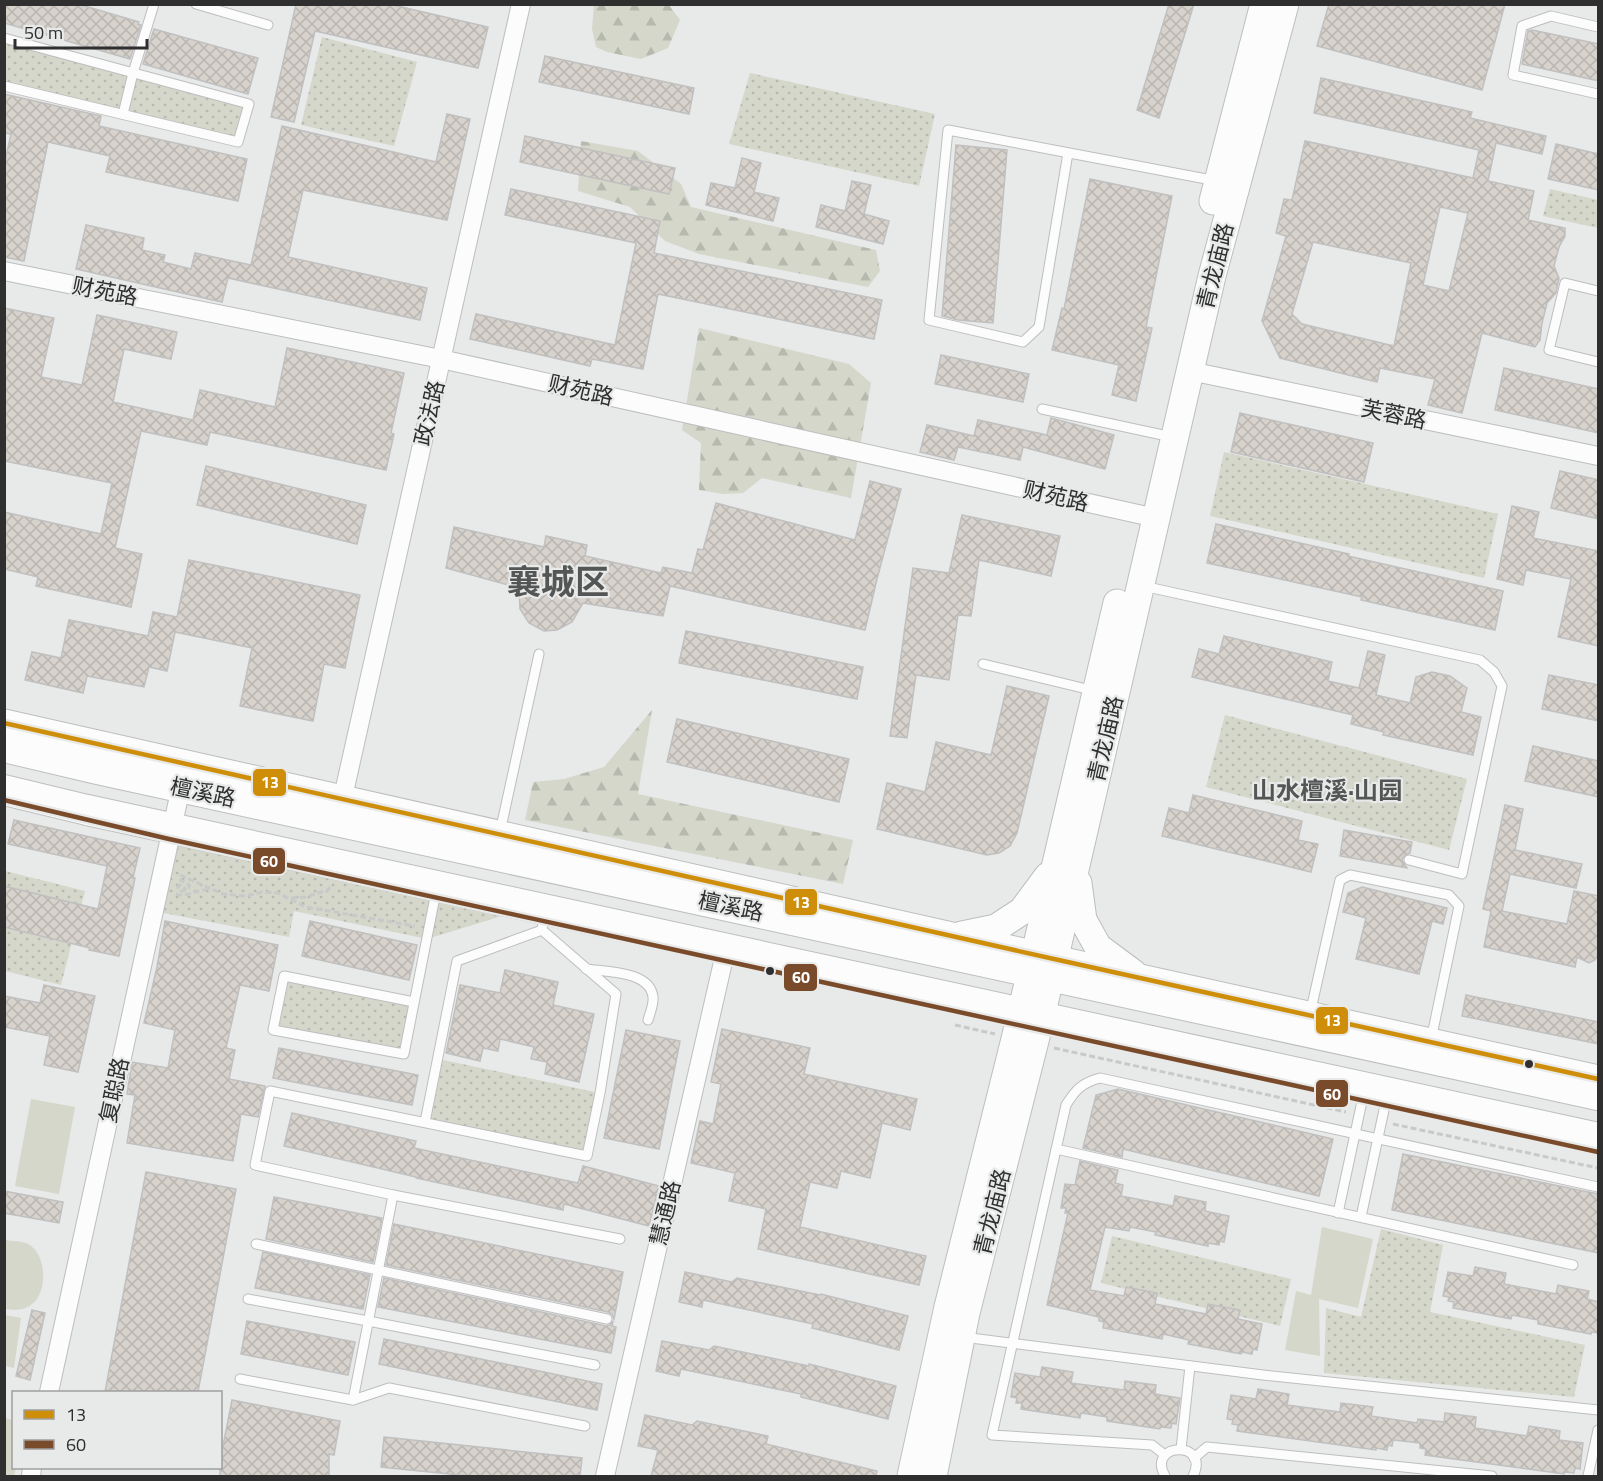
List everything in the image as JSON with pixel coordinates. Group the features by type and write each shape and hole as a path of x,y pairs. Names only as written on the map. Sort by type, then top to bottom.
{"main road":[{"name":"檀溪路","path":"4,747 181,787 340,810 1043,965 1599,1095"},
{"name":"檀溪路","path":"5,800 87,810 170,834 543,920 725,954 1375,1096 1599,1138"}],"street":[{"name":"青龙庙路","path":"933,1476 1030,1021 1227,183 1264,4"},
{"name":"青龙庙路","path":"1166,436 1190,371 1212,276 1227,183 1286,4"},
{"name":"政法路","path":"340,810 441,358 516,6"},
{"name":"财苑路","path":"4,271 441,358 1147,516"},
{"name":"芙蓉路","path":"1190,371 1599,456"},
{"name":"青龙庙路","path":"1106,693 1141,585 1147,516"},
{"path":"4,723 340,810 500,834 956,937 1043,965 1138,978 1599,1079"},
{"name":"复聪路","path":"49,1391 181,787"},
{"path":"170,834 435,897 543,920"},
{"path":"956,937 996,928 1022,911 1066,866 1083,920 1098,947 1138,978"},
{"name":"慧通路","path":"605,1476 725,954"},
{"name":"青龙庙路","path":"911,1476 948,1307 1030,1021"},
{"path":"1375,1096 1599,1152"}],"lane":[{"path":"123,114 154,4"},
{"path":"196,4 268,25"},
{"path":"1599,27 1551,16 1522,26 1513,75 1599,94"},
{"path":"4,39 249,104 238,142 4,86"},
{"path":"1068,153 1039,327 1023,342 929,320 948,130 1227,183"},
{"path":"1599,291 1565,283 1549,350 1599,362"},
{"path":"1042,410 1166,436"},
{"path":"1141,585 1479,660 1494,672 1502,686 1462,874 1409,860"},
{"path":"500,834 539,654"},
{"path":"983,664 1106,693"},
{"path":"1310,1016 1340,880 1350,875 1449,895 1459,906 1431,1042"},
{"path":"414,1002 284,976 273,1030 404,1054 435,897"},
{"path":"425,1122 457,961 543,920 586,969 616,994 587,1156 270,1091 255,1165 393,1195 620,1239"},
{"path":"586,969 628,975 645,982 651,987 654,999 648,1020"},
{"path":"1165,1455 1152,1444 992,1435 1066,1105 1075,1090 1089,1081 1100,1078 1599,1187"},
{"path":"1338,1213 1356,1134 1375,1096"},
{"path":"1361,1217 1377,1138 1375,1096"},
{"path":"1056,1149 1573,1265"},
{"path":"353,1400 393,1195"},
{"path":"256,1244 607,1319"},
{"path":"248,1299 596,1365"},
{"path":"961,1337 1190,1366 1599,1410"},
{"path":"1180,1449 1190,1366"},
{"path":"240,1379 353,1400 389,1388 585,1426"},
{"path":"1588,1476 1599,1430"},
{"path":"1194,1458 1207,1447 1492,1476"},
{"path":"1165,1476 1161,1466 1165,1455 1175,1449 1191,1454 1194,1458 1196,1470 1193,1476"}],"path":[{"path":"163,866 223,894 246,896 262,892 278,893 306,907 429,929"},
{"path":"174,882 181,880 186,882 189,885 186,890"},
{"path":"290,898 306,897 328,890 331,885"},
{"path":"172,888 179,896 204,889 212,890"}],"green space":[{"path":"594,5 669,5 680,20 668,48 641,59 607,52 596,47 592,29"},
{"path":"322,37 417,62 394,146 301,125"},
{"path":"4,39 249,104 238,142 5,86"},
{"path":"750,73 935,114 919,186 729,144"},
{"path":"581,141 638,151 681,184 691,207 876,250 880,271 868,287 699,254 665,241 630,207 578,191"},
{"path":"1550,189 1598,200 1598,228 1543,216"},
{"path":"699,328 849,364 871,383 851,498 762,478 743,493 723,494 699,490 701,443 682,430"},
{"path":"1224,452 1498,514 1484,578 1210,516"},
{"path":"652,710 638,794 853,840 843,884 525,820 533,782 564,779 604,767"},
{"path":"1225,715 1467,779 1449,850 1206,787"},
{"path":"169,839 512,913 427,939 294,911 289,937 153,911"},
{"path":"5,871 85,891 61,985 5,971"},
{"path":"284,976 414,1002 404,1054 273,1030"},
{"path":"438,1059 600,1093 587,1156 425,1122"},
{"path":"31,1099 75,1107 59,1194 15,1186"},
{"path":"1322,1227 1373,1239 1358,1308 1319,1299 1320,1356 1285,1350 1296,1291 1311,1295"},
{"path":"1381,1229 1443,1245 1430,1312 1585,1345 1574,1397 1324,1373 1326,1308 1361,1317"},
{"path":"1112,1236 1291,1279 1280,1326 1101,1283"},
{"path":"5,1240 28,1244 39,1256 42,1264 41,1291 32,1304 22,1309 5,1309"},
{"path":"5,1315 21,1318 14,1368 5,1366"},
{"path":"5,1418 12,1420 12,1469 16,1469 14,1476 5,1476"}],"building":[{"path":"4,4 78,4 139,22 138,24 141,25 130,59 4,23"},
{"path":"296,4 389,4 488,27 478,68 315,31 294,122 271,117"},
{"path":"1169,4 1194,4 1159,118 1137,110"},
{"path":"1329,4 1505,4 1482,90 1317,46"},
{"path":"154,29 258,58 248,94 143,64"},
{"path":"1528,31 1599,44 1599,81 1522,64"},
{"path":"545,56 694,88 689,114 539,82"},
{"path":"1321,78 1472,112 1470,118 1546,136 1542,154 1496,143 1488,181 1534,191 1528,220 1565,228 1565,236 1559,247 1554,266 1559,278 1556,293 1547,303 1540,340 1535,347 1482,333 1462,413 1428,405 1435,379 1380,368 1377,382 1280,358 1262,321 1286,236 1276,233 1284,199 1292,200 1305,141 1473,178 1479,150 1314,113","holes":["1440,207 1468,213 1449,291 1423,285","1313,242 1411,263 1394,346 1302,324 1292,314"]},
{"path":"4,94 101,116 99,126 247,159 238,201 106,172 110,156 48,142 24,261 4,257 4,165 11,134 4,133"},
{"path":"447,114 470,119 447,220 303,190 288,257 427,288 420,320 228,278 222,302 76,269 86,225 144,238 142,250 165,255 163,262 191,269 195,253 251,265 282,126 436,162"},
{"path":"525,136 675,168 669,194 520,162"},
{"path":"1556,144 1599,154 1599,190 1548,179"},
{"path":"956,145 1007,150 993,323 942,316"},
{"path":"742,158 761,163 754,192 779,198 773,221 706,205 711,183 735,188"},
{"path":"1090,179 1172,196 1146,327 1152,328 1136,401 1112,395 1119,365 1052,350 1062,308 1064,309"},
{"path":"852,181 871,185 864,214 889,221 883,244 816,227 821,205 845,211"},
{"path":"511,189 660,221 654,253 882,300 874,339 658,294 643,369 592,359 590,366 470,339 476,314 615,345 636,243 505,215"},
{"path":"4,308 54,318 41,377 82,385 97,315 177,332 171,359 124,349 113,402 193,420 200,390 275,407 287,348 404,373 391,433 394,434 386,470 210,432 207,445 141,431 115,548 142,554 131,607 36,586 38,577 4,569 4,512 101,534 112,483 4,461"},
{"path":"941,355 1029,374 1023,402 935,384"},
{"path":"1504,368 1599,389 1599,433 1495,410"},
{"path":"1240,413 1373,443 1364,482 1231,452"},
{"path":"1051,418 1114,435 1105,469 1023,447 1020,460 958,447 954,460 920,452 927,425 974,436 978,420 1047,435"},
{"path":"206,466 366,505 357,544 197,505"},
{"path":"1560,471 1599,480 1599,519 1551,508"},
{"path":"870,481 901,489 865,630 670,586 663,616 583,603 572,622 557,630 544,631 529,623 520,609 519,588 446,568 454,527 544,547 546,536 587,545 585,556 661,573 663,567 692,573 698,549 703,550 716,503 855,540"},
{"path":"1512,506 1539,512 1533,538 1599,551 1599,646 1558,637 1571,579 1526,570 1523,585 1497,579"},
{"path":"962,515 1060,536 1051,576 979,560 971,616 958,615 949,680 916,675 907,738 890,736 913,568 949,573"},
{"path":"1216,524 1503,591 1495,630 1361,600 1362,597 1207,563"},
{"path":"189,560 360,595 345,668 324,664 313,721 240,706 252,648 175,632 167,671 149,667 144,687 87,676 83,693 25,680 32,652 61,658 69,620 148,636 153,612 177,617"},
{"path":"686,631 863,667 857,699 679,663"},
{"path":"1224,636 1332,662 1328,681 1359,688 1368,651 1385,655 1376,695 1410,703 1416,677 1432,672 1450,676 1467,688 1461,712 1481,717 1473,755 1383,735 1384,732 1351,724 1353,715 1192,677 1199,649 1219,654"},
{"path":"1549,675 1599,685 1599,721 1542,709"},
{"path":"1007,686 1049,696 1017,833 1010,846 999,853 987,855 877,829 887,783 925,792 936,742 991,755"},
{"path":"677,719 849,759 839,802 667,762"},
{"path":"1533,746 1599,761 1599,797 1525,781"},
{"path":"1193,795 1302,821 1298,840 1318,844 1311,872 1162,836 1169,808 1189,813"},
{"path":"1505,805 1523,809 1515,850 1582,864 1576,888 1510,874 1502,911 1567,924 1574,891 1599,896 1599,953 1595,960 1589,963 1577,957 1575,967 1484,947 1491,911 1483,909"},
{"path":"14,820 140,848 119,956 4,927 4,886 98,909 107,866 8,844"},
{"path":"1344,830 1412,842 1410,853 1402,859 1407,868 1340,856"},
{"path":"1362,887 1447,908 1443,924 1432,921 1419,974 1356,959 1366,918 1343,912 1348,893"},
{"path":"165,921 278,945 269,991 240,985 226,1048 235,1050 229,1079 265,1086 258,1117 241,1114 233,1161 127,1143 135,1095 127,1094 132,1062 168,1068 175,1030 144,1023"},
{"path":"310,921 417,945 409,980 302,956"},
{"path":"505,970 558,982 553,1005 594,1014 579,1082 545,1074 547,1062 531,1059 534,1047 500,1039 498,1051 483,1048 480,1061 446,1053 460,985 500,993"},
{"path":"44,985 95,996 78,1072 44,1065 50,1036 4,1027 4,996 40,1003"},
{"path":"1466,995 1599,1022 1599,1044 1462,1016"},
{"path":"722,1029 810,1048 804,1074 917,1099 910,1130 882,1123 870,1178 841,1171 837,1188 810,1182 800,1227 926,1256 919,1285 758,1249 766,1209 729,1201 735,1173 691,1163 700,1121 713,1124 721,1084 711,1082"},
{"path":"626,1030 680,1041 659,1149 604,1138"},
{"path":"279,1048 418,1075 412,1105 273,1078"},
{"path":"1118,1089 1333,1139 1319,1196 1123,1149 1122,1157 1083,1148 1096,1095"},
{"path":"292,1113 416,1141 414,1148 578,1183 583,1166 659,1186 649,1226 564,1204 563,1210 284,1146"},
{"path":"1403,1154 1599,1194 1599,1253 1392,1210"},
{"path":"1080,1161 1118,1170 1115,1183 1123,1185 1121,1196 1173,1206 1175,1196 1206,1202 1205,1211 1229,1216 1224,1242 1220,1241 1219,1245 1208,1243 1208,1246 1155,1235 1156,1232 1130,1227 1129,1231 1105,1227 1090,1290 1124,1296 1126,1287 1157,1293 1155,1304 1206,1314 1208,1304 1240,1310 1238,1319 1262,1324 1257,1350 1253,1349 1252,1354 1242,1352 1241,1354 1188,1344 1189,1340 1163,1334 1162,1339 1103,1328 1104,1322 1099,1321 1099,1317 1047,1305 1068,1213 1065,1213 1066,1208 1061,1208 1065,1184 1075,1185"},
{"path":"146,1172 236,1189 198,1391 105,1391"},
{"path":"4,1191 63,1202 59,1223 4,1213"},
{"path":"274,1197 382,1218 373,1262 266,1239"},
{"path":"394,1224 623,1272 614,1319 608,1312 386,1265"},
{"path":"263,1252 370,1275 363,1309 255,1288"},
{"path":"1475,1267 1506,1273 1504,1284 1556,1294 1558,1285 1589,1291 1587,1299 1599,1302 1599,1333 1591,1332 1591,1334 1538,1324 1538,1320 1512,1315 1511,1319 1453,1308 1454,1302 1448,1301 1449,1297 1443,1296 1448,1272 1473,1276"},
{"path":"685,1272 732,1282 737,1278 821,1294 908,1316 899,1350 812,1328 813,1324 703,1300 702,1307 679,1302"},
{"path":"384,1278 606,1326 613,1321 612,1326 616,1327 611,1353 378,1307"},
{"path":"32,1310 45,1313 30,1380 16,1376"},
{"path":"247,1321 355,1342 348,1375 241,1354"},
{"path":"384,1339 602,1384 597,1410 379,1364"},
{"path":"662,1341 709,1350 714,1346 809,1366 809,1364 896,1386 888,1419 801,1397 801,1394 681,1369 679,1376 656,1371"},
{"path":"1042,1367 1073,1372 1071,1383 1124,1390 1125,1381 1156,1385 1155,1394 1180,1398 1176,1424 1172,1423 1171,1428 1160,1427 1160,1429 1107,1421 1107,1417 1081,1413 1080,1418 1021,1409 1022,1403 1016,1403 1017,1398 1011,1397 1015,1373 1040,1377"},
{"path":"1258,1389 1289,1394 1287,1405 1340,1412 1341,1403 1373,1407 1371,1416 1417,1423 1418,1419 1444,1422 1445,1413 1476,1417 1475,1428 1527,1436 1529,1426 1560,1431 1559,1440 1583,1443 1580,1469 1575,1468 1574,1473 1564,1472 1564,1474 1425,1455 1426,1449 1420,1448 1420,1443 1393,1440 1392,1446 1388,1445 1387,1450 1377,1448 1376,1450 1237,1431 1238,1425 1232,1424 1233,1420 1227,1419 1231,1395 1256,1399"},
{"path":"232,1400 340,1421 334,1455 329,1454 329,1476 220,1476 222,1451"},
{"path":"645,1415 692,1425 697,1421 768,1436 766,1444 877,1471 876,1476 651,1476 658,1450 638,1446"},
{"path":"384,1437 582,1458 580,1476 469,1476 381,1467"}],"transit line":[{"name":"13","path":"4,723 1598,1079"},
{"name":"60","path":"4,800 169,839 1598,1152"}],"district":[{"name":"襄城区","path":"558,582"},
{"name":"山水檀溪·山园","path":"1327,791"}]}
